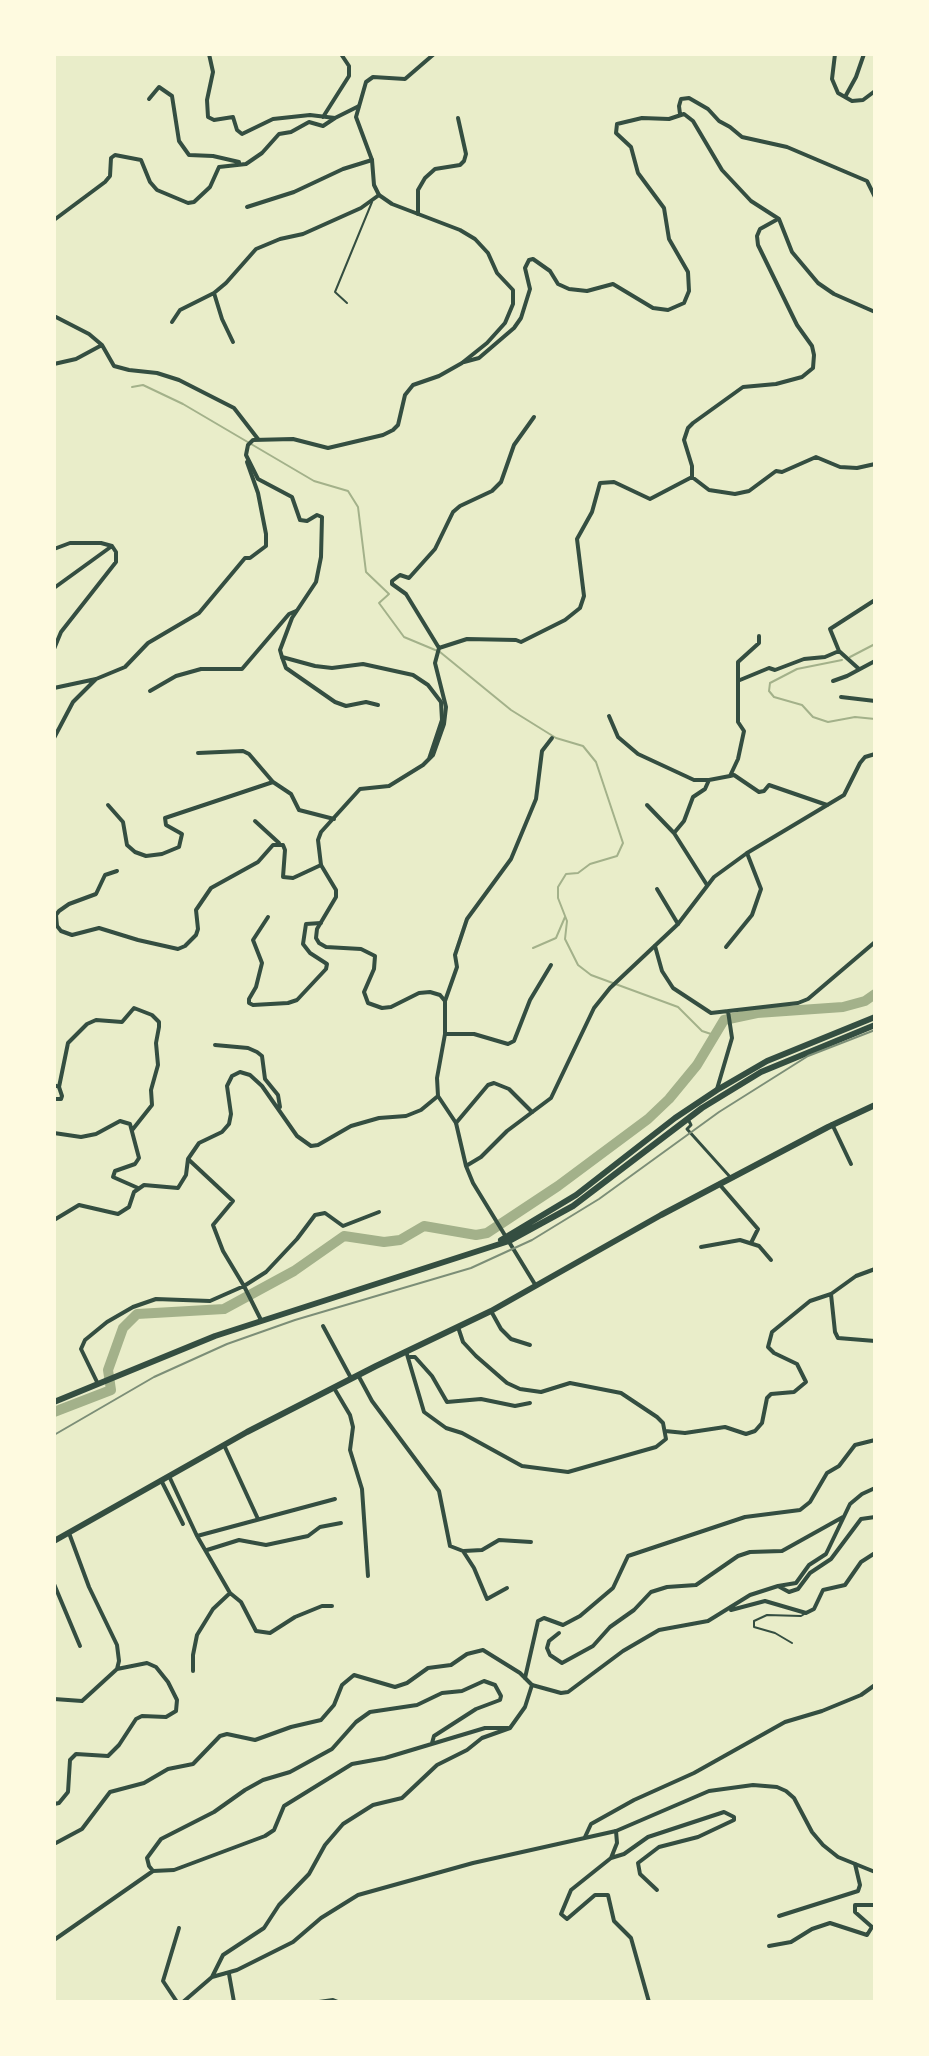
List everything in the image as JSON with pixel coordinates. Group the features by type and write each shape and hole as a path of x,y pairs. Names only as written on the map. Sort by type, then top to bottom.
{"main road":[{"path":"507,1239 576,1195 675,1118 717,1090 767,1061 875,1017"},
{"path":"54,1402 261,1320 477,1253 573,1206 678,1125 761,1072 875,1025"},
{"path":"54,1541 224,1445 354,1377 491,1311 731,1178 832,1124 875,1105"}],"street":[{"path":"209,54 213,72 207,100 208,117 214,120 233,117 237,130 242,134 273,119 310,115 335,118"},
{"path":"323,117 349,76 349,66 341,54"},
{"path":"253,441 293,439 328,448 383,435 398,425 405,395 413,385 439,376 462,363 505,323 513,304 513,290 497,273 488,253 475,239 392,204 379,195 374,185 372,160 357,122 369,78 405,79 434,54"},
{"path":"835,54 834,87 852,101 863,100 875,91"},
{"path":"845,97 864,54"},
{"path":"149,99 159,87 172,96 179,141 189,155 213,156 246,164"},
{"path":"680,114 681,99 689,98 708,109 742,137 787,147 867,181 875,197"},
{"path":"54,220 105,182 110,176 111,158 115,155 141,160 150,182 157,190 188,203 194,202 210,187 219,167 246,164 262,153 279,134 291,132 309,122 323,126 359,106"},
{"path":"462,363 479,358 514,328 521,318 530,289 525,268 529,260 533,259 550,271 558,284 569,289 587,291 613,284 653,308 668,310 684,303 689,291 688,272 669,239 664,208 638,173 633,151 616,133 617,124 642,118 669,119 684,114 693,121 722,170 751,201 779,219 792,252 818,283 834,294 875,312"},
{"path":"418,214 418,190 425,178 435,169 460,165 464,161 464,135 458,118"},
{"path":"247,207 294,192 343,169 372,160"},
{"path":"172,322 180,310 214,293 256,249 303,234 373,201 379,195"},
{"path":"692,477 684,440 693,423 743,387 776,384 802,377 813,368 812,346 797,325 758,245 760,229 779,219"},
{"path":"214,293 233,342"},
{"path":"54,316 89,334 102,345 114,366 179,380 234,408 253,441 247,462 258,493 266,534 266,546 250,558 245,558 199,613 148,643 125,667 96,679 54,688"},
{"path":"54,364 76,359 102,345"},
{"path":"445,1001 440,995 419,993 391,1007 368,1003 364,992 374,969 375,956 361,949 326,947 319,943 316,938 336,897 336,890 321,865 318,840 324,828 360,789 389,786 418,769 433,755 444,724 446,707 435,663 439,648 406,594 392,581 400,575 409,578 435,549 453,512 492,491 501,482 514,445 534,417"},
{"path":"692,477 709,490 735,494 749,491 776,471 782,472 816,457 840,467 857,468 875,464"},
{"path":"247,462 258,479 292,497 300,520 307,521 317,515 322,517 321,557 316,582 292,618 282,643 281,661 286,668 335,702 346,706 366,702 378,705"},
{"path":"439,648 467,639 521,642 565,620 580,608 584,596 577,539 592,512 600,483 614,482 650,499 692,477"},
{"path":"54,549 101,543 112,546 116,552 116,562 61,632 54,649"},
{"path":"54,588 112,546"},
{"path":"859,669 839,651 830,629 875,600"},
{"path":"150,691 176,676 201,669 242,669 289,614 298,610"},
{"path":"730,776 738,759 744,731 738,722 738,662 759,643 759,636"},
{"path":"740,680 769,668 775,670 839,651"},
{"path":"282,657 332,668 363,664 413,675 428,685 436,693 442,709 429,759"},
{"path":"833,681 875,661"},
{"path":"54,738 73,702 96,679"},
{"path":"841,697 875,701"},
{"path":"609,716 618,737 638,754 694,780 734,775 759,792 769,785 827,805"},
{"path":"536,1286 466,1166 456,1123 438,1096 437,1078 445,1034 445,1001 457,967 455,955 467,919 511,859 536,799 542,751 552,738"},
{"path":"198,753 243,751 273,782 291,794 299,810 335,819"},
{"path":"466,1166 551,1098 558,1089 575,1044 594,1008 610,988 678,924 707,885 747,853 844,795 860,763 865,757 875,754"},
{"path":"674,833 684,821 690,802 705,789 709,780"},
{"path":"108,805 123,822 127,845 140,855 162,854 179,847 182,834 166,825 165,818 273,782"},
{"path":"647,805 674,833 707,885"},
{"path":"255,821 285,850 283,877 293,878 321,865"},
{"path":"117,871 105,875 96,894 59,911 56,915 57,926 72,935 99,928 178,949 196,935 196,910 211,888 258,862 273,845 279,843"},
{"path":"726,947 752,915 761,889 747,853"},
{"path":"657,889 678,924"},
{"path":"268,917 253,940 262,963 256,987 249,999 253,1005 297,1000 326,969 327,964 310,953 303,944 306,924 321,923"},
{"path":"655,946 662,971 673,988 711,1013 798,1003 808,999 875,942"},
{"path":"445,1034 474,1034 508,1044 514,1041 530,1000 551,965"},
{"path":"54,1099 61,1099 57,1086 68,1043 87,1024 96,1020 122,1022 131,1009 143,1009 159,1022 156,1043 158,1065 151,1090 152,1105 133,1129 134,1146 139,1158 135,1164 115,1171 113,1177 138,1188"},
{"path":"717,1090 731,1050 732,1028 728,1012"},
{"path":"215,1045 248,1048 262,1056 265,1079 278,1095 280,1109"},
{"path":"54,1220 79,1205 118,1214 129,1207 138,1188 144,1185 178,1188 183,1183 188,1159 199,1143 222,1132 229,1124 231,1114 227,1086 232,1076 240,1072 250,1075 280,1109 297,1136 311,1146 351,1126 379,1118 406,1116 421,1110 438,1096"},
{"path":"456,1123 488,1085 494,1083 509,1089 532,1112"},
{"path":"678,1109 691,1125 687,1129 731,1178"},
{"path":"54,1133 81,1137 96,1134 120,1121 133,1129"},
{"path":"832,1124 851,1164"},
{"path":"188,1159 233,1201 213,1225 223,1251 261,1320"},
{"path":"720,1185 758,1229 751,1243"},
{"path":"100,1383 81,1349 85,1340 107,1322 133,1307 156,1299 210,1301 246,1289 266,1272 315,1215 325,1213 343,1226 379,1212"},
{"path":"701,1247 727,1241 751,1243 759,1246 771,1260"},
{"path":"665,1431 685,1433 725,1427 746,1434 755,1431 762,1423 767,1398 771,1394 794,1392 806,1382 797,1364 768,1347 772,1332 810,1301 831,1294 856,1276 875,1269"},
{"path":"831,1294 838,1338 875,1341"},
{"path":"491,1311 511,1339 530,1345"},
{"path":"323,1326 354,1377 439,1491 450,1546 463,1551 482,1550 499,1540 531,1542"},
{"path":"407,1354 424,1412 432,1420 522,1466 568,1472 656,1447 666,1439 657,1417 621,1393 570,1383 541,1392 520,1389 507,1383 463,1342 458,1327"},
{"path":"407,1354 415,1357 432,1376 447,1402 481,1399 515,1406 530,1403"},
{"path":"334,1388 350,1415 353,1427 350,1450 362,1489 368,1576"},
{"path":"525,1678 538,1621 544,1618 563,1625 580,1616 613,1588 628,1556 745,1517 800,1510 810,1502 827,1473 839,1466 855,1445 875,1440"},
{"path":"224,1445 258,1519"},
{"path":"169,1476 197,1536 230,1593 241,1602 256,1631 270,1633 295,1617 322,1606 332,1606"},
{"path":"161,1480 183,1524"},
{"path":"54,1844 82,1829 110,1792 144,1783 168,1769 193,1764 220,1736 227,1734 255,1740 321,1720 334,1705 342,1685 354,1675 395,1687 407,1683 428,1668 451,1665 467,1654 483,1650 532,1685 561,1693 574,1690 623,1651 659,1630 708,1621 750,1595 796,1583 809,1565 826,1554 843,1517 862,1494 875,1488"},
{"path":"197,1536 335,1499"},
{"path":"559,1633 549,1641 547,1648 550,1655 562,1663 593,1646 651,1592 667,1587 696,1585 738,1556 750,1552 782,1551 843,1517"},
{"path":"778,1586 789,1592 798,1589 810,1573 831,1559 861,1519 875,1517"},
{"path":"207,1550 239,1540 266,1545 308,1536 320,1527 341,1523"},
{"path":"69,1533 89,1587 117,1645 117,1669"},
{"path":"463,1551 487,1599 507,1588"},
{"path":"729,1609 765,1601 806,1613 814,1609 823,1590 845,1585 861,1562 875,1553"},
{"path":"54,1584 80,1646"},
{"path":"193,1671 197,1635 213,1609 230,1593"},
{"path":"54,1699 82,1701 117,1669 147,1663 156,1667 177,1700 176,1711 166,1717 142,1716 136,1719 108,1756 76,1754 70,1760 68,1792 59,1803 54,1804"},
{"path":"153,1871 147,1858 161,1839 214,1812 254,1785 290,1772 332,1749 356,1722 370,1712 417,1705 442,1693 462,1691 484,1681 495,1685 500,1700 476,1709 434,1736 432,1744"},
{"path":"183,2002 212,1977 223,1955 258,1933 279,1905 309,1874 325,1845 343,1824 373,1805 402,1798 437,1765 467,1750 482,1738 510,1728 525,1707 532,1685"},
{"path":"585,1837 591,1824 634,1800 694,1773 785,1722 861,1695 875,1685"},
{"path":"54,1940 153,1871 174,1870 265,1836 274,1830 284,1806 352,1764 385,1758 485,1728 510,1728"},
{"path":"212,1977 229,1974 293,1942 330,1912 358,1895 473,1863 616,1831 709,1791 753,1785 786,1791 794,1798 812,1832 823,1845 838,1857 873,1873"},
{"path":"649,2002 631,1938 614,1921 608,1895 595,1895 567,1919 561,1914 571,1890 611,1858 624,1854 648,1837 724,1812 734,1817 734,1820 698,1837 659,1847 638,1863 640,1874 657,1890"},
{"path":"611,1858 617,1843 616,1831"},
{"path":"779,1916 858,1891 860,1885 855,1864"},
{"path":"769,1946 787,1943 830,1923 867,1935 872,1927 855,1912 855,1905 875,1905"},
{"path":"177,2002 163,1981 179,1928"},
{"path":"229,1974 235,2001"},
{"path":"319,2002 338,2002"}],"lane":[{"path":"347,303 335,292 373,201"},
{"path":"792,1643 775,1633 754,1627 754,1621 767,1615 801,1616 806,1613"}],"waterway":[{"path":"132,387 143,385 183,404 314,481 348,491 358,507 366,572 389,594 379,603 404,637 440,652 511,710 556,738 583,746 596,762 623,843 617,856 590,864 578,873 566,874 558,887 558,898 567,921 565,939 578,965 591,975 678,1007 702,1031 714,1035"},
{"path":"850,657 875,644"},
{"path":"842,660 797,669 770,683 769,691 774,697 802,705 813,717 828,722 855,717 875,719"},
{"path":"533,948 556,938 565,917"},
{"path":"54,1412 111,1390 108,1370 123,1328 137,1314 224,1309 294,1271 344,1236 384,1242 400,1240 424,1226 476,1235 487,1233 558,1186 648,1119 697,1065 724,1020 757,1013 843,1007 865,1001 875,994"}],"railway":[{"path":"54,1435 154,1377 227,1344 295,1320 471,1268 532,1240 599,1199 719,1112 808,1056 875,1030"}]}
